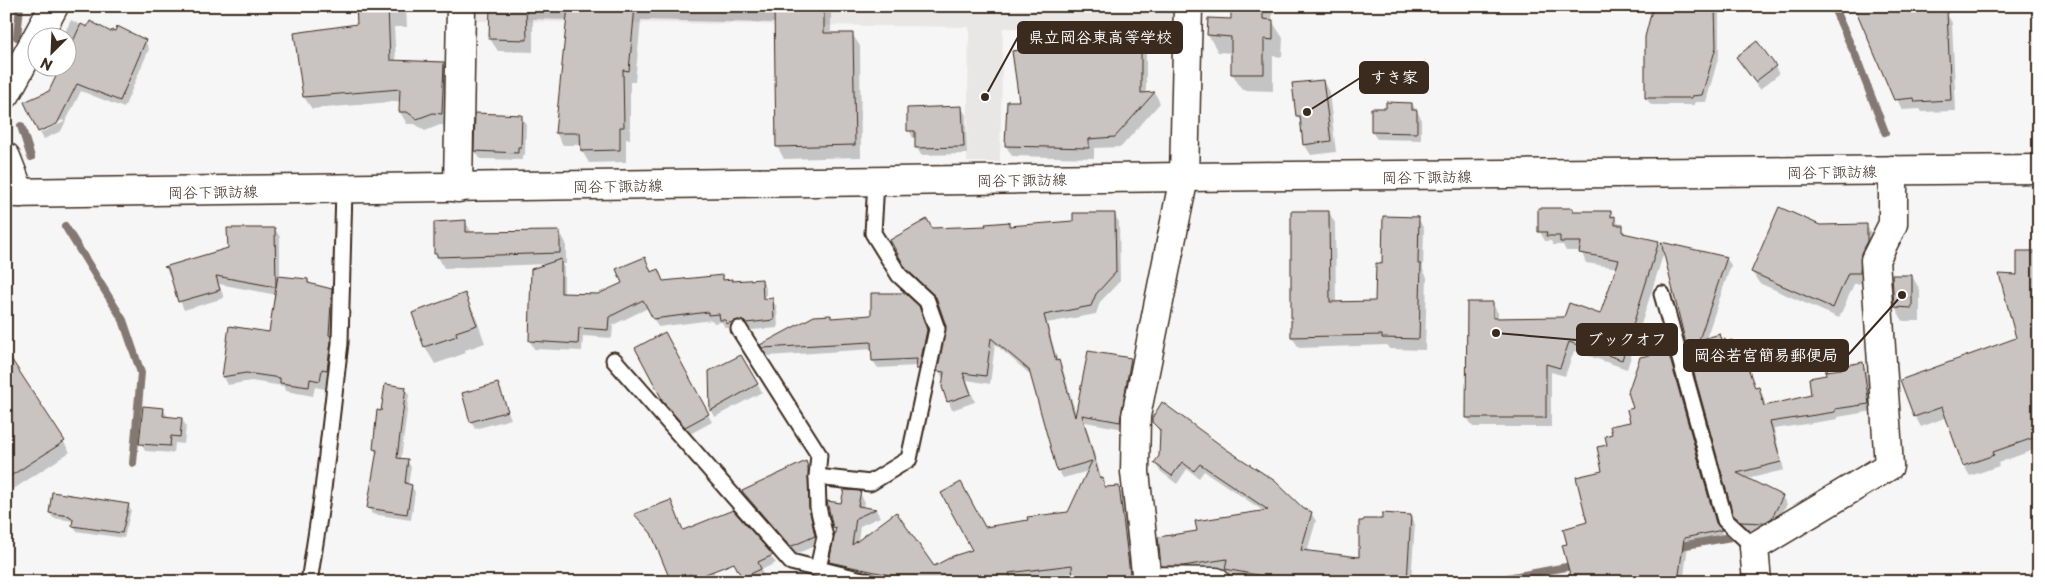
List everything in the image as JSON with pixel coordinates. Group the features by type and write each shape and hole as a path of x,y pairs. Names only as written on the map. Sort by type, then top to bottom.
{"main road":[{"path":"6,94 54,6"},
{"path":"458,188 460,6"},
{"path":"1188,6 1184,177 1136,416 1136,472 1147,582 1216,582"},
{"path":"6,157 13,193"},
{"name":"岡谷下諏訪線","path":"13,193 1184,177 2039,168"},
{"path":"1757,582 1754,547 1889,466 1875,260 1893,224 1893,170"}],"lane":[{"path":"817,477 870,483 909,460 937,329 927,300 899,275 873,233 876,182"},
{"path":"308,582 322,498 340,343 344,189"},
{"path":"1662,294 1725,520 1754,547"},
{"path":"738,329 819,455 817,477 818,507 825,536 818,568"},
{"path":"614,360 791,562 870,582"}],"shaded area":[{"path":"472,6 1181,6 1181,32 1003,28 1000,162 967,162 969,27 472,21"}],"building":[{"path":"356,6 388,6 390,60 444,62 442,114 433,113 417,119 407,112 399,112 400,89 303,97 294,33 357,24"},
{"path":"490,6 526,6 527,40 489,39"},
{"path":"568,6 635,6 629,71 623,70 624,127 620,127 620,150 581,151 580,133 555,133"},
{"path":"774,6 824,6 824,33 853,33 855,145 776,147"},
{"path":"1231,6 1263,6 1263,19 1273,20 1273,40 1264,39 1264,74 1231,74 1231,37 1207,35 1208,18 1231,19"},
{"path":"1653,6 1715,6 1716,47 1702,95 1692,96 1692,98 1645,98 1645,37"},
{"path":"1854,6 1888,6 1889,9 1906,8 1906,12 1947,11 1951,100 1915,102 1914,98 1894,100"},
{"path":"90,21 111,32 112,30 115,31 117,26 146,40 120,101 77,84 57,124 38,132 24,102 49,91 55,78 78,78 78,30 81,24 87,27"},
{"path":"1141,34 1141,93 1155,92 1115,137 1089,139 1089,148 1005,146 1007,101 1019,101 1012,51 1044,47 1034,35"},
{"path":"1757,41 1776,66 1755,82 1736,57"},
{"path":"1323,80 1331,141 1303,145 1300,116 1296,116 1292,83"},
{"path":"1386,102 1412,103 1412,110 1417,110 1417,133 1371,132 1371,108 1386,108"},
{"path":"962,106 964,147 915,148 915,131 907,131 907,108"},
{"path":"475,113 522,115 521,147 518,147 518,153 474,151"},
{"path":"1779,207 1820,225 1867,224 1867,241 1861,253 1860,273 1848,273 1833,308 1751,272"},
{"path":"1538,208 1573,208 1573,211 1611,211 1611,217 1615,216 1615,225 1623,225 1623,233 1659,241 1622,360 1569,342 1560,368 1546,364 1546,418 1466,418 1467,302 1493,302 1493,318 1564,317 1569,303 1600,314 1619,260 1579,253 1581,242 1560,242 1560,236 1546,236 1547,232 1538,232"},
{"path":"1291,211 1329,211 1330,302 1375,301 1376,263 1382,264 1383,216 1419,217 1418,264 1421,264 1419,339 1382,338 1382,335 1291,337"},
{"path":"1073,213 1115,213 1116,272 1096,294 1091,306 1044,315 1056,361 1059,360 1075,417 1088,351 1131,358 1120,422 1082,415 1100,479 1103,478 1105,487 1119,486 1130,574 1125,575 1126,582 1073,582 1072,565 1009,573 1012,582 902,582 904,581 903,578 829,562 836,527 833,528 827,501 841,503 844,490 861,491 858,506 876,509 856,518 852,545 896,512 934,566 953,556 972,550 941,493 961,482 985,527 1028,520 1027,517 1068,512 1092,461 1057,471 1029,370 991,338 986,376 963,373 971,394 947,402 942,387 944,372 937,371 946,326 936,297 906,269 890,240 927,219 932,228 986,226 985,224 1009,222 1009,226 1073,221"},
{"path":"466,220 466,232 560,231 560,253 437,257 437,254 434,254 434,222"},
{"path":"227,228 275,228 276,287 216,276 220,290 178,302 168,268 164,267 228,248"},
{"path":"1661,242 1727,257 1699,340 1720,334 1722,340 1725,339 1726,342 1732,340 1734,346 1740,344 1755,388 1759,387 1764,406 1811,395 1809,378 1826,375 1825,371 1842,369 1842,366 1863,362 1869,404 1835,409 1835,412 1770,422 1781,462 1737,473 1783,496 1772,518 1764,523 1741,522 1733,515 1687,348"},
{"path":"2017,251 2039,251 2039,436 1993,452 1994,455 1963,466 1942,407 1914,417 1900,380 2016,338 1999,274 2017,275"},
{"path":"645,257 651,272 658,269 663,281 723,275 723,280 732,279 732,281 762,279 763,299 773,298 774,320 746,323 738,320 726,324 726,320 720,320 719,314 708,315 708,312 653,319 643,300 609,317 608,330 579,328 578,344 529,341 531,269 561,259 561,293 598,294 622,283 616,269"},
{"path":"1892,275 1912,275 1912,308 1894,307"},
{"path":"278,276 308,279 308,283 332,289 329,335 331,336 331,342 327,370 322,369 320,381 310,379 309,387 280,383 280,378 246,373 222,377 229,326 269,332"},
{"path":"465,293 477,325 456,332 457,336 424,347 412,313"},
{"path":"871,293 905,293 919,306 927,330 919,369 916,369 917,359 872,361 871,342 762,348 760,345 814,316 831,315 831,318 871,315"},
{"path":"665,332 709,414 685,427 664,403 635,348"},
{"path":"6,351 65,441 6,479"},
{"path":"1668,351 1716,523 1722,530 1684,538 1678,582 1572,582 1562,545 1567,544 1563,529 1587,522 1576,477 1602,471 1597,447 1607,445 1605,436 1612,434 1610,426 1630,422 1627,410 1633,408 1628,392 1640,357"},
{"path":"741,355 758,384 710,411 709,371"},
{"path":"498,383 508,411 470,422 462,393"},
{"path":"385,384 406,387 397,458 408,459 405,483 412,485 407,514 367,508 377,450 373,449 377,410 381,411"},
{"path":"1162,402 1226,449 1275,481 1304,509 1312,512 1301,550 1359,557 1359,521 1364,519 1382,519 1382,513 1411,515 1407,582 1294,582 1225,569 1227,559 1183,566 1161,566 1158,537 1197,531 1195,521 1268,510 1200,464 1194,471 1182,462 1172,476 1154,463 1159,456 1160,430 1152,422 1152,418"},
{"path":"143,406 164,408 163,416 182,418 180,437 171,436 170,446 139,444"},
{"path":"806,461 808,467 809,507 815,536 790,547 742,491"},
{"path":"52,492 129,504 122,533 72,526 73,519 70,516 49,513"},
{"path":"671,500 683,530 733,510 773,555 758,562 761,569 742,578 734,563 693,579 691,574 671,582 651,533 634,514"}],"waterway":[{"path":"17,37 20,6"},
{"path":"1833,6 1856,57 1885,132"},
{"path":"21,126 31,157"},
{"path":"65,226 123,320 141,373 133,463"},
{"path":"1675,547 1731,537"},
{"path":"1486,582 1577,565"}],"place":[{"name":"県立岡谷東高等学校","path":"985,97"},
{"name":"すき家","path":"1307,112"},
{"name":"岡谷若宮簡易郵便局","path":"1902,295"},
{"name":"ブックオフ","path":"1496,333"}]}
